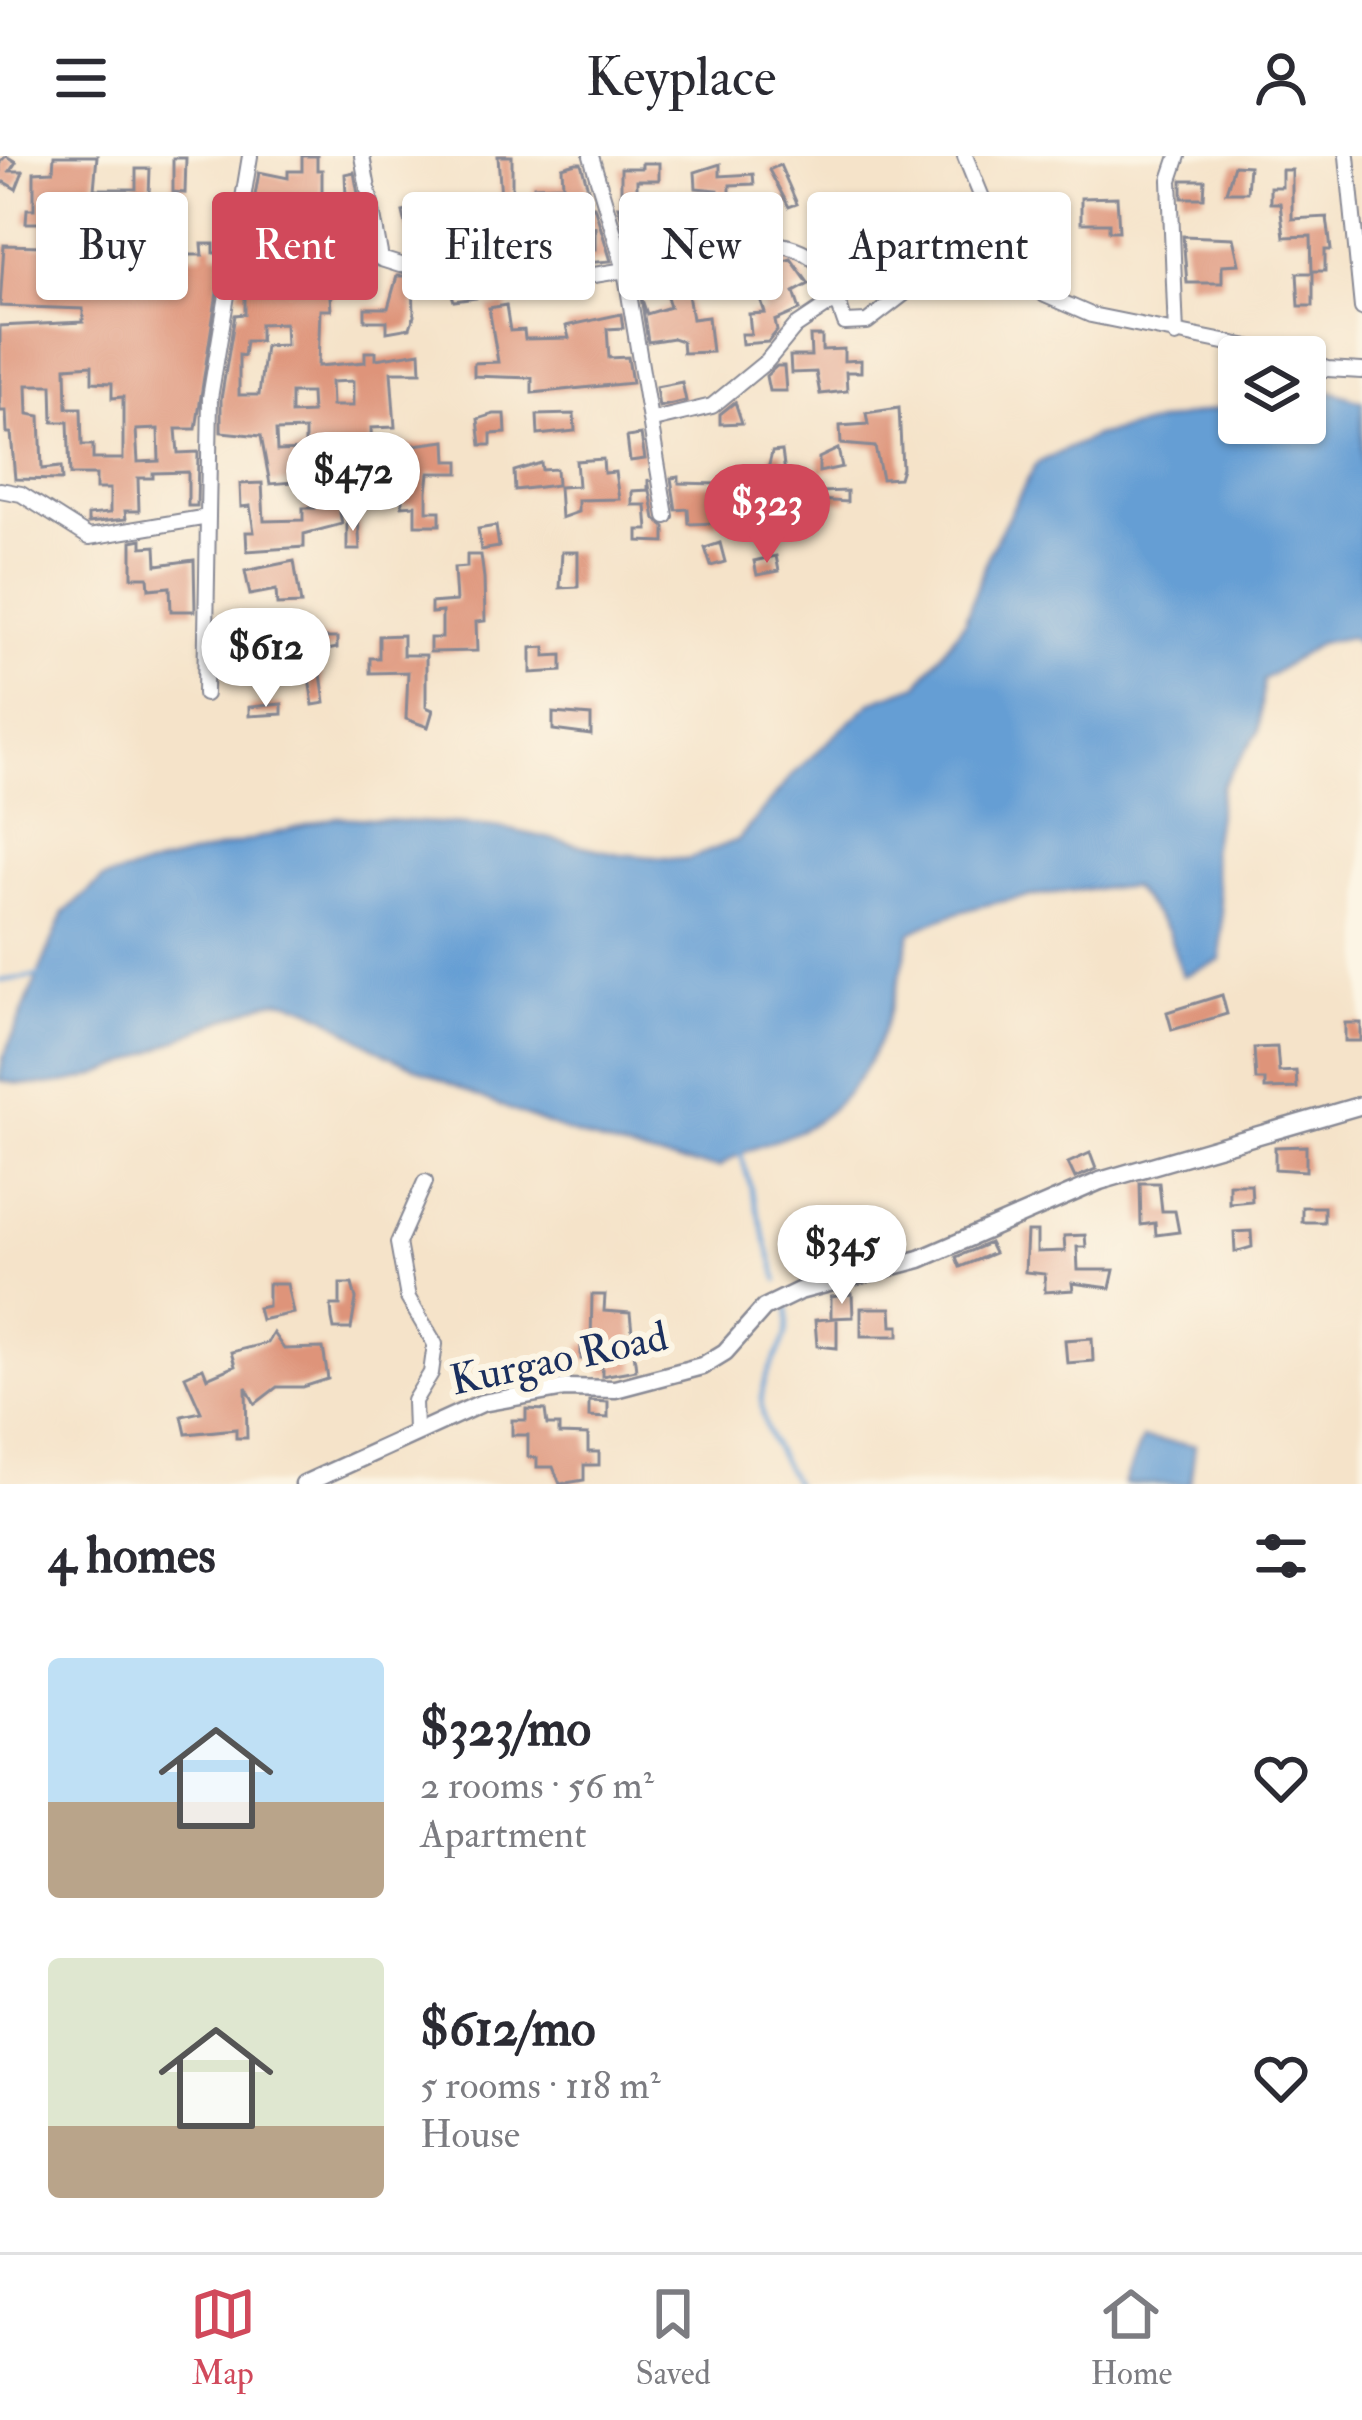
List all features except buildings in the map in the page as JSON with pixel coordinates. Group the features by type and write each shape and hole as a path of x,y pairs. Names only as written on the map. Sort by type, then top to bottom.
{"street":[{"path":"205,694 210,398 250,156"},
{"path":"362,156 381,259 400,265 485,265 524,279 619,271"},
{"path":"591,156 619,250"},
{"path":"965,156 980,192"},
{"path":"1176,335 1170,179 1178,156"},
{"path":"1347,156 1362,308"},
{"path":"631,300 666,516"},
{"path":"653,421 712,406 767,361 795,327 834,300"},
{"path":"838,300 845,323 867,322 896,300"},
{"path":"1056,300 1091,315 1176,335 1218,339"},
{"path":"1326,369 1362,371"},
{"path":"0,490 21,494 89,537 208,517"},
{"name":"Kurgao Road","path":"312,1483 482,1403 666,1378 725,1352 764,1308 799,1291 920,1258 1100,1181 1362,1105"},
{"path":"415,1431 414,1401 431,1373 435,1344 408,1298 398,1243 425,1182"}],"water":[{"path":"1326,391 1362,401 1362,648 1350,637 1319,643 1263,680 1259,731 1222,785 1211,851 1222,913 1221,960 1183,976 1168,931 1132,887 1018,898 935,921 911,932 882,1035 840,1101 795,1133 719,1167 634,1152 550,1125 390,1056 327,1017 285,1001 257,1006 94,1076 32,1085 0,1080 3,1059 64,913 103,879 337,817 497,827 619,854 687,860 738,840 795,772 873,701 918,685 964,623 990,551 1036,464 1095,436 1218,409 1218,444 1326,444"},
{"path":"1142,1439 1195,1445 1190,1484 1124,1484"}],"waterway":[{"path":"0,981 45,975"},
{"path":"739,1148 778,1281"},
{"path":"788,1305 786,1334 764,1383 762,1407 772,1441 795,1484"}]}
